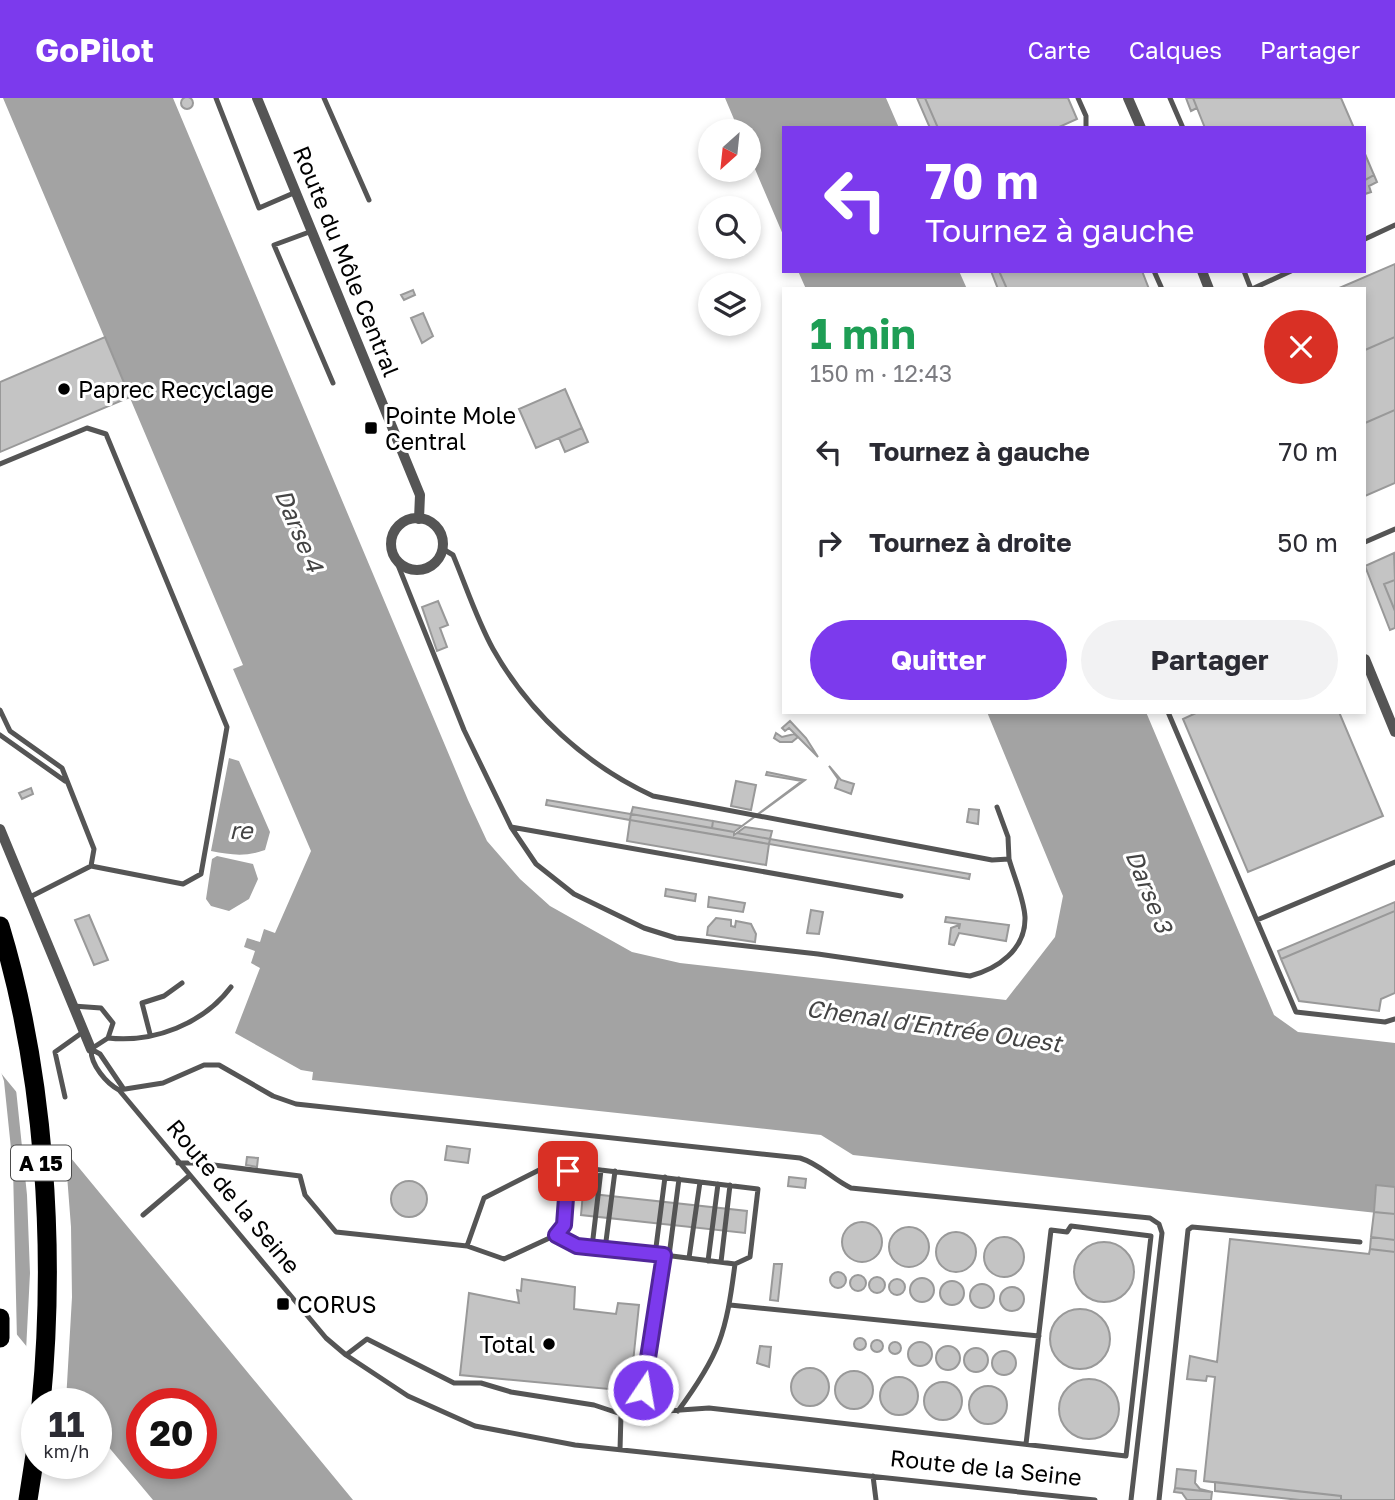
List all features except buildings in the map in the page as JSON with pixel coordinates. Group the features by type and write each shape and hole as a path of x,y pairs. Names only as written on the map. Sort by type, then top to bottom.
{"highway":[{"name":"A 15","path":"0,926 32,1071 45,1211 46,1346 42,1388"},
{"path":"0,1318 0,1338"},
{"path":"28,1500 31,1479"}],"street":[{"name":"Route du Môle Central","path":"257,98 420,495 419,519"},
{"path":"1128,98 1140,126"},
{"path":"419,519 435,526 443,540 443,549 434,564 427,568 410,569 396,560 391,544 397,528 403,523 419,519"},
{"path":"1366,661 1395,732"},
{"name":"Route de la Seine","path":"0,829 91,1049"}],"lane":[{"path":"216,98 259,208 296,192"},
{"path":"324,98 369,200"},
{"path":"1079,98 1086,116 1086,126"},
{"path":"1170,98 1182,126"},
{"path":"1366,239 1395,225"},
{"path":"312,230 274,245 333,383"},
{"path":"1255,287 1287,273"},
{"path":"0,464 87,428 106,435 227,727 201,874 183,884 91,866 28,898"},
{"path":"1366,542 1395,529"},
{"path":"443,549 453,555 492,648 515,684 541,717 624,783 653,796 992,860 1009,859"},
{"path":"396,560 464,730 511,827 536,864 574,894 643,928 676,938 818,954 970,976 993,970 1011,954 1021,935 1025,918 1009,859 1009,837 997,807"},
{"path":"0,710 10,731 62,768 94,849 91,866"},
{"path":"1169,714 1297,1012 1385,1022 1395,1019"},
{"path":"0,735 65,781"},
{"path":"511,827 901,896"},
{"path":"1257,920 1395,862"},
{"path":"150,1034 142,1003 164,996 182,983"},
{"path":"108,1038 122,1040 175,1030 194,1021 216,1005 231,987"},
{"path":"72,1006 101,1008 113,1023 108,1038 91,1049"},
{"path":"65,1097 55,1052 83,1032"},
{"name":"Route de la Seine","path":"91,1049 100,1054 121,1089 178,1163 326,1338 346,1355 408,1396 475,1426 575,1445 1095,1500"},
{"path":"121,1089 163,1083 204,1065 219,1065 273,1096 296,1104 800,1157 817,1163 833,1180 851,1188 1150,1218 1159,1224 1162,1233 1131,1500"},
{"path":"178,1163 198,1163 300,1176 305,1195 336,1232 467,1246 504,1259 556,1235 564,1225 570,1177 564,1165"},
{"path":"467,1246 484,1198 551,1164 758,1189 750,1257 735,1265 577,1246 556,1235"},
{"path":"592,1247 601,1170"},
{"path":"606,1249 615,1171"},
{"path":"143,1215 189,1176"},
{"path":"655,1255 665,1177"},
{"path":"639,1409 679,1179"},
{"path":"689,1258 699,1182"},
{"path":"708,1261 718,1184"},
{"path":"720,1262 730,1185"},
{"path":"346,1355 367,1339 454,1383 481,1383 511,1392 594,1405 621,1414 639,1409 709,1408 1126,1456 1151,1236 1071,1226 1068,1233 1051,1230 1026,1444"},
{"path":"1159,1500 1188,1230 1192,1227 1360,1242"},
{"path":"678,1410 719,1348 730,1305 735,1265"},
{"path":"730,1305 1039,1336"},
{"path":"620,1450 621,1414"},
{"name":"Route de la Seine","path":"873,1476 876,1500"}],"water":[{"path":"3,98 173,98 487,841 520,879 550,906 632,952 680,963 1006,1000 1055,937 1063,896 988,714 1147,714 1274,1015 1298,1032 1395,1043 1395,1215 853,1155 821,1135 312,1080 313,1072 301,1070 235,1033 260,968 251,963 255,951 244,947 247,938 260,942 264,929 275,933 311,851 233,669 243,665"},
{"path":"725,98 886,98 898,126 782,126 782,232 761,182 761,119 734,119"},
{"path":"799,273 960,273 966,287 805,287"},
{"name":"re","path":"229,758 239,761 270,832 265,850 238,855 211,851"},
{"path":"217,856 253,864 258,879 249,899 229,911 211,906 206,899 212,859"},
{"path":"0,1072 353,1500 153,1500 135,1479 217,1479 217,1388 126,1388 126,1468 112,1451 112,1388 61,1388 0,1314"}],"pier":[{"path":"0,1069 4,1081 13,1168 17,1340 0,1319"},
{"path":"16,1089 65,1149 71,1227 72,1297 67,1388 56,1388 26,1351 30,1273 27,1195"}],"place":[{"name":"Paprec Recyclage","path":"64,389"},
{"name":"Pointe Mole Central","path":"371,428"},
{"name":"CORUS","path":"283,1304"},
{"name":"Total","path":"549,1344"}],"route":[{"path":"568,1171 570,1177 564,1225 562,1231 556,1235 577,1246 664,1255 643,1390"}],"water label":[{"name":"Darse 4","path":"300,530"},
{"name":"Darse 3","path":"1150,891"},
{"name":"Chenal d'Entrée Ouest","path":"934,1025"}]}
